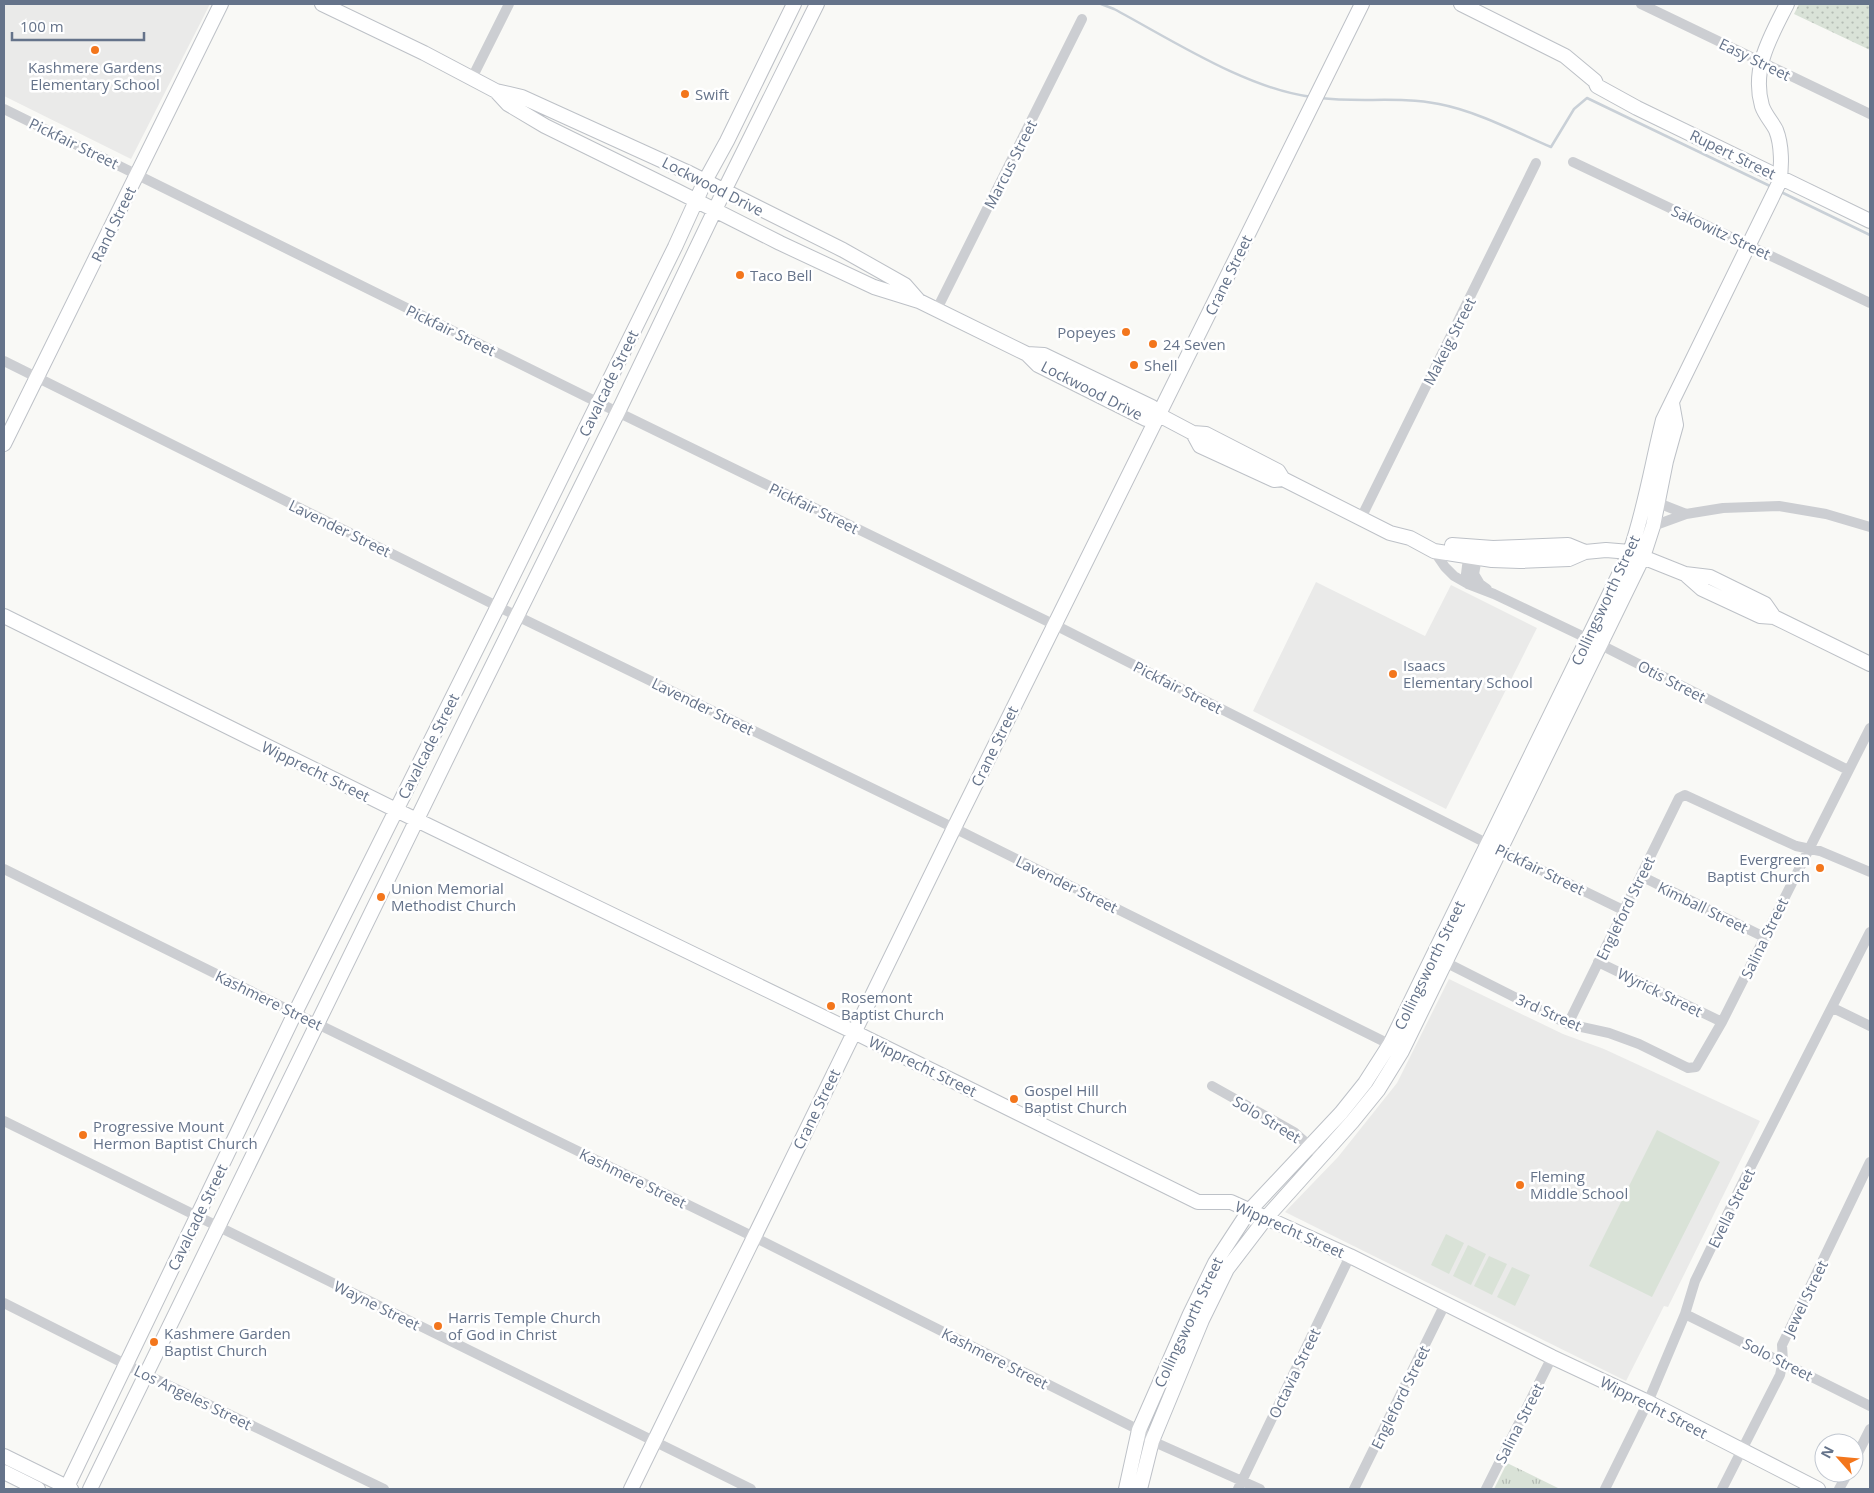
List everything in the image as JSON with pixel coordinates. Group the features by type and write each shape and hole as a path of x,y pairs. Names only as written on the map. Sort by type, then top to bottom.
{"main road":[{"name":"Rand Street","path":"4,444 221,4"},
{"name":"Lockwood Drive","path":"322,4 496,91 522,97 705,181 843,250 905,286 919,300"},
{"name":"Cavalcade Street","path":"68,1489 125,1363 295,1013 599,403 705,181 794,4"},
{"name":"Cavalcade Street","path":"90,1489 817,4"},
{"name":"Crane Street","path":"631,1489 954,828 1362,4"},
{"name":"Rupert Street","path":"1461,4 1565,56 1595,81 1597,86 1777,184 1870,221"},
{"name":"Collingsworth Street","path":"1140,1489 1152,1441 1201,1324 1227,1269 1316,1151 1341,1113 1396,1048 1494,847 1601,645 1636,555 1640,522 1663,420 1777,184 1781,155 1776,131 1762,107 1758,84 1760,62 1764,50 1787,4"},
{"path":"780,32 798,41"},
{"name":"Lockwood Drive","path":"496,91 508,104 569,139 696,200 830,268 874,287 919,300 1027,354 1044,355 1152,407 1159,415 1193,433 1200,446 1274,480 1283,479 1390,533 1418,542 1473,552"},
{"path":"569,139 577,122"},
{"path":"830,268 843,250"},
{"name":"Collingsworth Street","path":"1494,847 1588,639 1653,526 1666,461 1676,425 1672,403"},
{"path":"548,504 567,514"},
{"name":"Lockwood Drive","path":"1418,542 1434,551 1473,552 1568,546 1585,552 1606,550 1636,555 1684,574 1702,590 1760,616 1774,617 1870,664"},
{"name":"Wipprecht Street","path":"4,616 1198,1202 1231,1202 1350,1256 1552,1357 1648,1402 1818,1489"},
{"path":"447,708 466,719"},
{"path":"345,912 366,923"},
{"path":"245,1118 267,1128"},
{"name":"Collingsworth Street","path":"1126,1489 1139,1430 1214,1262 1249,1211 1316,1151"},
{"path":"4,1456 68,1489"},
{"path":"4,1472 38,1489"}],"street":[{"path":"472,78 510,4"},
{"name":"Easy Street","path":"1641,4 1870,114"},
{"name":"Marcus Street","path":"937,309 1082,19"},
{"name":"Pickfair Street","path":"4,109 599,403 1055,625 1494,847 1624,910"},
{"name":"Sakowitz Street","path":"1573,162 1870,303"},
{"name":"Makeig Street","path":"1361,518 1536,163"},
{"name":"Lavender Street","path":"4,361 517,616 954,828 1396,1048"},
{"path":"1658,503 1686,514"},
{"path":"1653,526 1686,514 1722,508 1779,506 1826,514 1870,527"},
{"name":"Otis Street","path":"1434,551 1445,568 1468,584 1494,594 1601,645 1848,770"},
{"path":"1468,584 1466,574 1473,552"},
{"name":"Otis Street","path":"1473,552 1474,574 1480,584 1494,594"},
{"name":"Salina Street","path":"1696,1067 1722,1022 1870,728"},
{"name":"Engleford Street","path":"1568,1024 1679,798 1685,795 1796,846 1808,848"},
{"path":"1808,848 1837,857 1870,872"},
{"name":"Kashmere Street","path":"4,869 754,1237 1139,1430 1152,1441 1240,1485 1260,1489"},
{"name":"Kimball Street","path":"1641,876 1764,937"},
{"name":"Evella Street","path":"1605,1489 1648,1402 1685,1314 1695,1282 1712,1246 1870,932"},
{"name":"3rd Street","path":"1439,959 1568,1024 1609,1033 1638,1044 1688,1068 1696,1067"},
{"name":"Wyrick Street","path":"1598,962 1722,1022"},
{"path":"1833,1008 1870,1026"},
{"name":"Solo Street","path":"1212,1086 1294,1132 1316,1151"},
{"name":"Wayne Street","path":"4,1121 751,1489"},
{"name":"Jewel Street","path":"1722,1489 1780,1375 1783,1361 1782,1345 1870,1162"},
{"name":"Octavia Street","path":"1240,1485 1350,1256"},
{"name":"Los Angeles Street","path":"4,1303 145,1374 384,1489"},
{"name":"Engleford Street","path":"1354,1489 1445,1304"},
{"name":"Solo Street","path":"1685,1314 1783,1361 1870,1406"},
{"name":"Salina Street","path":"1486,1489 1552,1357"},
{"path":"1864,1441 1870,1429"}],"shaded area":[{"name":"Kashmere Gardens Elementary School","path":"4,4 210,4 131,159 4,96"},
{"name":"Isaacs Elementary School","path":"1316,582 1425,636 1451,585 1537,628 1446,809 1253,711"},
{"name":"Fleming Middle School","path":"1449,979 1563,1034 1604,1049 1760,1121 1668,1307 1664,1306 1626,1381 1285,1212 1338,1157 1397,1083"}],"green space":[{"path":"1799,4 1870,4 1870,50 1794,14"},
{"path":"1657,1130 1720,1162 1652,1297 1589,1266"},
{"path":"1446,1234 1464,1243 1449,1274 1431,1265"},
{"path":"1468,1245 1486,1254 1471,1285 1453,1276"},
{"path":"1489,1256 1507,1264 1492,1295 1474,1286"},
{"path":"1512,1267 1530,1275 1515,1306 1497,1297"},
{"path":"1507,1463 1560,1489 1494,1489"}],"waterway":[{"path":"1101,4 1114,9 1210,62 1236,74 1287,92 1312,97"},
{"path":"1320,98 1409,100 1439,104 1481,117 1551,147 1574,109 1587,98 1772,187"},
{"path":"1779,191 1870,235"}],"place":[{"name":"Kashmere Gardens Elementary School","path":"95,50"},
{"name":"Swift","path":"685,94"},
{"name":"Taco Bell","path":"740,275"},
{"name":"Popeyes","path":"1126,332"},
{"name":"24 Seven","path":"1153,344"},
{"name":"Shell","path":"1134,365"},
{"name":"Isaacs Elementary School","path":"1393,674"},
{"name":"Evergreen Baptist Church","path":"1820,868"},
{"name":"Union Memorial Methodist Church","path":"381,897"},
{"name":"Rosemont Baptist Church","path":"831,1006"},
{"name":"Gospel Hill Baptist Church","path":"1014,1099"},
{"name":"Progressive Mount Hermon Baptist Church","path":"83,1135"},
{"name":"Fleming Middle School","path":"1520,1185"},
{"name":"Harris Temple Church of God in Christ","path":"438,1326"},
{"name":"Kashmere Garden Baptist Church","path":"154,1342"}]}
